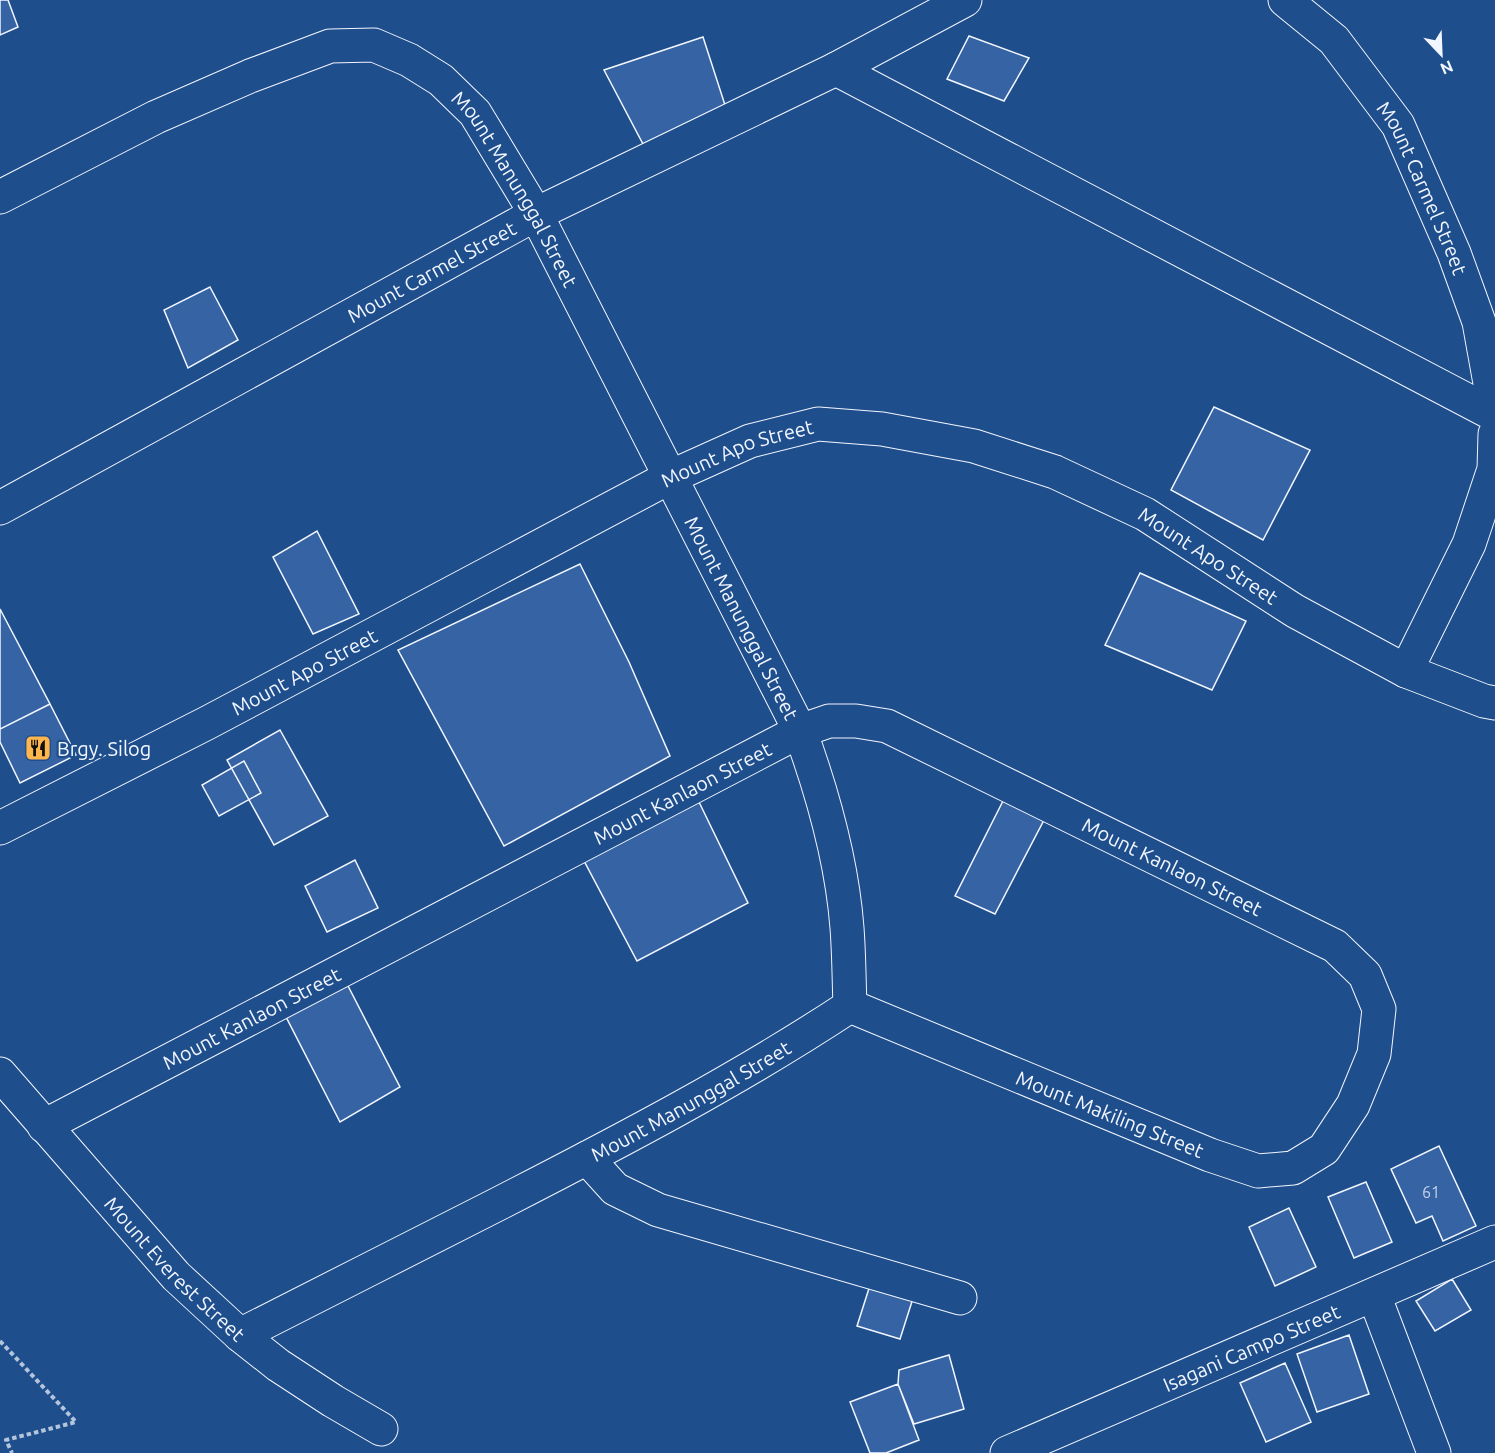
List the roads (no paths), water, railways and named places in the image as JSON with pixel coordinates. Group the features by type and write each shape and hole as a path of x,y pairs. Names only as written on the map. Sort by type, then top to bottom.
{"street":[{"name":"Mount Carmel Street","path":"0,508 536,214 836,69 965,0"},
{"name":"Mount Carmel Street","path":"1285,0 1334,40 1398,125 1454,253 1479,322 1495,413"},
{"name":"Mount Manunggal Street","path":"0,197 156,117 250,76 330,46 374,45 409,60 441,80 475,113 536,214 800,731 820,787 835,851 847,926 850,1006 783,1050 587,1158 240,1335"},
{"path":"836,69 1495,413"},
{"name":"Mount Apo Street","path":"0,828 207,723 670,477 750,441 818,424 882,429 974,446 1055,472 1145,514 1295,611 1406,672 1495,703"},
{"path":"1406,672 1469,544 1494,469 1495,434"},
{"name":"Mount Kanlaon Street","path":"44,1126 800,731 829,721 856,720 887,726 1335,946 1365,975 1379,1009 1374,1054 1353,1105"},
{"name":"Mount Makiling Street","path":"850,1006 1210,1155 1258,1171 1293,1168 1324,1149 1353,1105"},
{"name":"Mount Everest Street","path":"0,1074 176,1276 240,1335 278,1365 381,1429"},
{"path":"587,1158 615,1189 658,1210 960,1298"},
{"name":"Isagani Campo Street","path":"1007,1453 1495,1242"},
{"path":"1374,1295 1434,1453"}],"place":[{"name":"Brgy. Silog","path":"38,748"}]}
